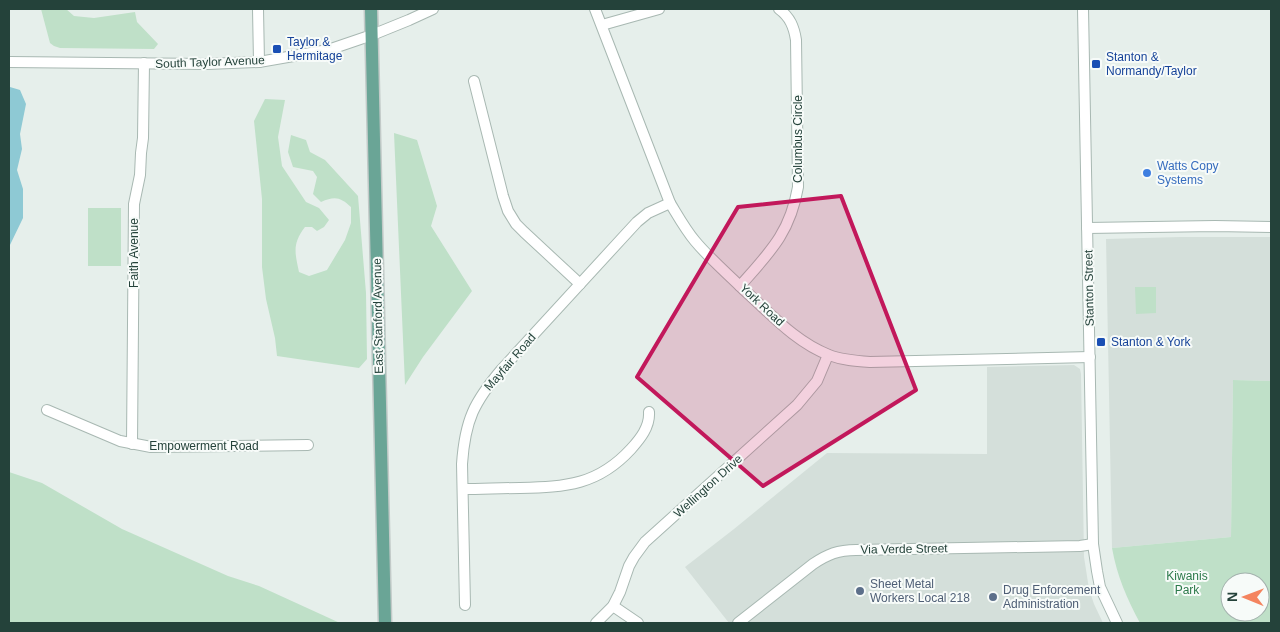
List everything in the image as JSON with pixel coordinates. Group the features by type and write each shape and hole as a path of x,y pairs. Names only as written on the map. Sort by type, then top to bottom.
{"main road":[{"name":"East Stanford Avenue","path":"371,9 385,623"}],"street":[{"path":"258,9 259,62"},
{"name":"South Taylor Avenue","path":"9,62 207,64 259,62 328,50 372,35 432,9"},
{"name":"York Road","path":"595,9 670,203 682,223 708,255 789,331 804,342 828,354 856,361 870,362 1090,357"},
{"path":"602,25 660,9"},
{"name":"Columbus Circle","path":"740,286 783,234 794,210 798,187 796,40 790,20 779,9"},
{"name":"Stanton Street","path":"1083,9 1093,544 1100,587 1117,623"},
{"name":"Faith Avenue","path":"132,444 134,204 140,175 143,138 144,63"},
{"path":"474,81 497,175 508,211 516,224 580,284"},
{"name":"Mayfair Road","path":"465,605 462,464 468,422 478,402 502,368 637,222 648,213 670,203"},
{"path":"1087,228 1271,227"},
{"name":"Wellington Drive","path":"596,623 613,606 629,566 645,542 797,404 817,381 828,354"},
{"name":"Empowerment Road","path":"47,410 109,437 132,444 159,447 308,445"},
{"path":"462,489 556,487 588,480 612,466 631,448 643,433 650,418 649,412"},
{"name":"Via Verde Street","path":"738,623 813,564 835,552 850,550 1080,546 1093,544"},
{"path":"613,606 638,623"}],"highlighted area":[{"path":"841,196 916,390 763,486 637,377 738,207"}],"shaded area":[{"path":"1271,237 1271,381 1233,380 1231,537 1112,548 1106,239"},
{"path":"1074,365 1080,369 1081,374 1084,557 1089,589 1103,623 729,623 685,567 827,453 987,454 987,367"}],"green space":[{"path":"41,9 66,9 74,16 94,18 135,12 137,22 158,44 154,49 60,48 50,43"},
{"path":"265,99 285,100 278,137 282,166 306,202 319,208 329,220 324,227 317,231 312,227 305,227 301,233 296,244 296,259 299,272 309,276 327,270 345,240 351,223 351,207 337,198 321,202 313,194 317,177 313,171 293,167 288,152 291,135 306,140 310,152 325,160 358,196 366,293 367,359 359,368 277,356 262,267 262,199 254,121"},
{"path":"394,133 417,140 437,206 431,226 472,291 423,357 405,385"},
{"path":"88,208 121,208 121,266 88,266"},
{"path":"1135,287 1156,287 1156,313 1136,314"},
{"name":"Kiwanis Park","path":"1233,380 1271,381 1271,623 1140,623 1123,587 1112,548 1231,537"},
{"path":"9,472 42,483 122,529 228,576 259,586 340,623 9,623"}],"water":[{"path":"10,87 20,90 26,104 20,134 22,149 17,170 23,189 23,218 9,247 9,96"}],"place":[{"name":"Taylor & Hermitage","path":"277,49"},
{"name":"Stanton & Normandy/Taylor","path":"1096,64"},
{"name":"Watts Copy Systems","path":"1147,173"},
{"name":"Stanton & York","path":"1101,342"},
{"name":"Sheet Metal Workers Local 218","path":"860,591"},
{"name":"Drug Enforcement Administration","path":"993,597"}]}
